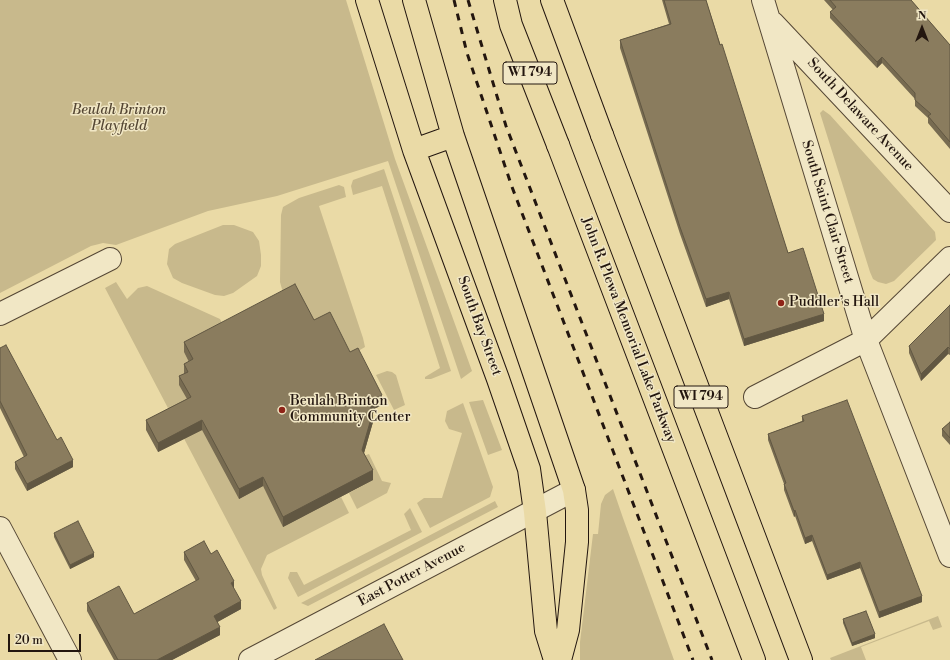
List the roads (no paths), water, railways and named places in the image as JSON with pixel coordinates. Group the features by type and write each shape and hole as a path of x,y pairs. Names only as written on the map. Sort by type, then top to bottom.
{"main road":[{"name":"South Bay Street","path":"367,0 414,150 498,379 529,469 535,512 546,631 555,660"},
{"path":"414,0 453,136 574,490 577,510 577,542 568,630 560,660"},
{"name":"John R. Plewa Memorial Lake Parkway","path":"505,0 511,25 754,660"},
{"name":"WI 794","path":"552,0 801,660"},
{"path":"414,150 453,136"}],"street":[{"name":"South Delaware Avenue","path":"766,10 950,212"},
{"name":"South Saint Clair Street","path":"766,10 866,340 950,556"},
{"path":"755,397 866,340 950,258"},
{"path":"0,314 110,259"},
{"name":"East Potter Avenue","path":"250,660 535,512 574,490"},
{"path":"0,528 70,660"}],"railway":[{"path":"454,0 467,53 512,187 693,660"},
{"path":"468,0 506,126 712,660"}],"place":[{"name":"Puddler’s Hall","path":"781,303"},
{"name":"Beulah Brinton Community Center","path":"282,410"}],"park label":[{"name":"Beulah Brinton Playfield","path":"119,120"}]}
